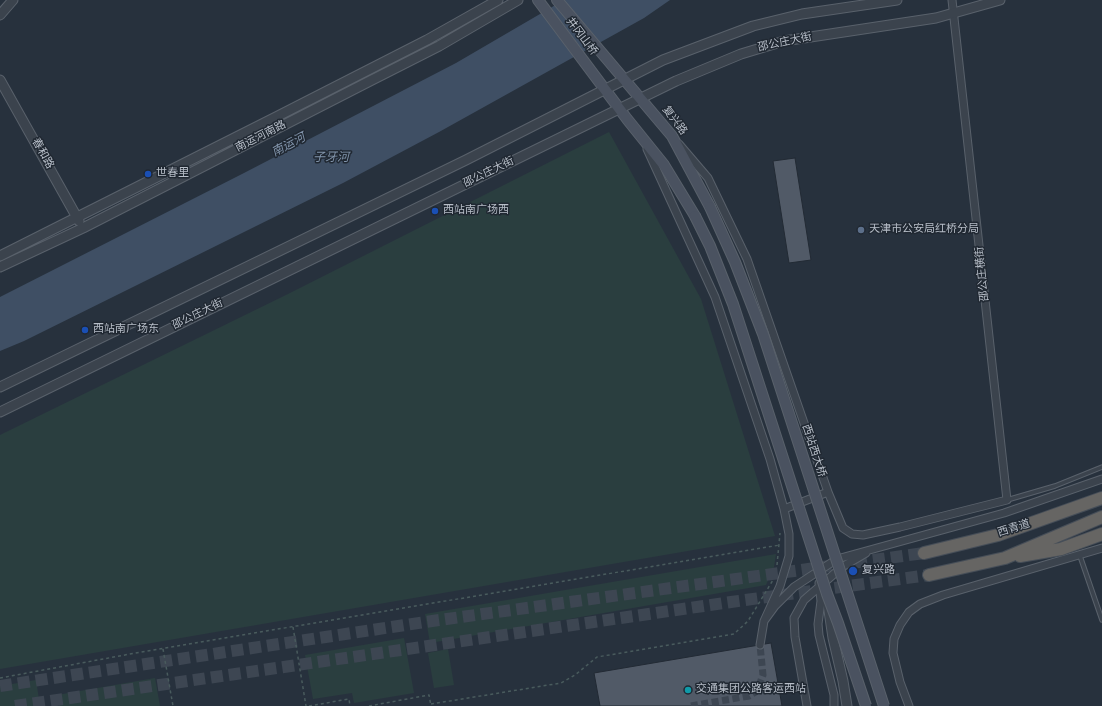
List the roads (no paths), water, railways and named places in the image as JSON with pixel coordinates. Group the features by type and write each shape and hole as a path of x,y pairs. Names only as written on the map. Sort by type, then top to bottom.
{"highway":[{"name":"西青道","path":"924,553 998,535 1102,498"},
{"name":"西青道","path":"929,575 1005,558 1102,517"},
{"path":"1005,558 1061,549 1102,534"}],"main road":[{"name":"井冈山桥","path":"557,0 606,58"},
{"name":"井冈山桥","path":"538,1 605,88"},
{"name":"复兴路","path":"606,58 672,136 710,207"},
{"path":"605,88 619,109 664,165 695,216 710,246 734,304 823,590 838,623 866,706"},
{"name":"西站西大桥","path":"710,207 735,262 762,334 884,706"}],"street":[{"path":"0,15 13,0"},
{"name":"南运河南路","path":"0,256 276,118 427,40 498,0"},
{"name":"南运河南路","path":"0,267 83,228 439,46 518,0"},
{"name":"邵公庄大街","path":"0,387 466,160 605,88 663,60 753,26 802,14 897,0"},
{"name":"邵公庄横街","path":"952,0 955,14 1007,500"},
{"name":"邵公庄大街","path":"0,412 676,81 741,54 784,41 877,28 955,14 1000,0"},
{"name":"春和路","path":"0,80 83,228"},
{"path":"672,136 708,178 747,259 828,492 843,528 856,535 900,528 1007,500"},
{"path":"643,139 714,297 770,459 784,509 789,534 789,556 780,586 764,621 760,645"},
{"path":"764,621 775,606 794,587 837,559 1004,513 1102,480"},
{"path":"784,509 828,492"},
{"path":"807,706 795,637 794,618 804,600 823,590 842,567 858,557 890,544"},
{"path":"909,706 900,682 893,653 894,638 900,625 909,612 920,604 943,595 1080,556 1102,548"},
{"path":"816,572 823,590 843,682 846,706"},
{"path":"823,590 818,624 819,635 834,695 834,706"}],"lane":[{"path":"1007,500 1055,486 1102,467"},
{"path":"1080,556 1102,620"}],"water":[{"name":"子牙河","path":"564,0 670,0 644,18 439,132 343,183 24,341 0,351 0,297 456,63"}],"tunnel":[{"path":"0,686 425,622 924,553"},
{"path":"15,706 731,602 929,575"},
{"path":"691,706 749,696 757,691 763,675 760,645"}],"place":[{"name":"世春里","path":"148,174"},
{"name":"西站南广场西","path":"435,211"},
{"name":"天津市公安局红桥分局","path":"861,230"},
{"name":"西站南广场东","path":"85,330"},
{"name":"复兴路","path":"853,571"},
{"name":"交通集团公路客运西站","path":"688,690"}],"water label":[{"name":"南运河","path":"289,146"}]}
